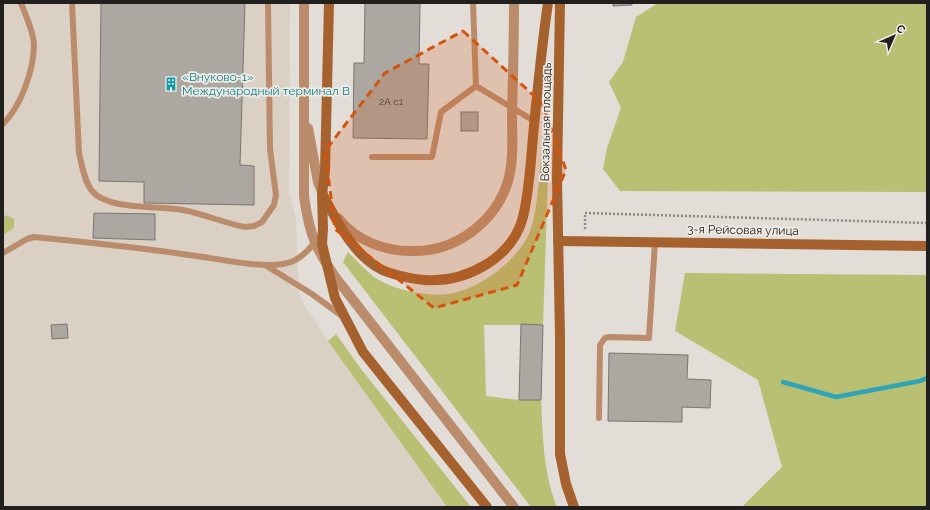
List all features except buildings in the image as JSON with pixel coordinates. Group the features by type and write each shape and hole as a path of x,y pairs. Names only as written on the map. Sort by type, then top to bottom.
{"main road":[{"path":"329,3 325,171 322,194 322,244 335,298 363,352 487,507"},
{"path":"322,194 340,227 356,248 378,268 406,277 431,280 450,278 470,273 483,268 494,260 511,241 523,217 548,3"},
{"name":"Вокзальная площадь","path":"560,3 557,178 560,337 560,454 566,484 574,507"},
{"name":"3-я Рейсовая улица","path":"558,241 927,246"}],"street":[{"path":"304,3 304,196 314,242 324,261 355,303 514,507"},
{"path":"304,108 318,182 325,200 341,222 354,234 380,246 405,252 434,249 451,244 479,226 494,209 508,180 512,153 514,3"}],"lane":[{"path":"3,124 19,103 32,59 34,44 30,25 21,3"},
{"path":"72,3 79,153 85,176 92,190 99,196 117,203 183,209 245,228 262,222 274,205 276,195 270,149 268,3"},
{"path":"473,3 476,86"},
{"path":"476,86 534,121"},
{"path":"372,157 432,157 441,112 476,86"},
{"path":"3,253 27,239 34,237 186,254 265,265 284,264 304,255 312,247 323,228"},
{"path":"599,418 600,345 605,338 609,337 649,338 655,242"},
{"path":"265,265 312,294 344,317"}],"path":[{"path":"585,242 585,213 927,222"}],"highlighted area":[{"path":"463,31 542,103 566,170 517,285 434,308 335,229 325,151 385,73"}],"shaded area":[{"path":"3,3 290,3 289,192 296,220 299,296 328,341 447,507 3,507"}],"green space":[{"path":"658,3 927,3 927,192 620,191 603,169 607,148 621,108 609,82 623,62 636,17"},
{"path":"549,147 543,325 484,325 486,396 519,400 541,400 546,468 552,494 557,507 531,507 343,262 348,252 377,279 404,290 425,294 435,295 454,293 476,285 498,271 507,263 516,254 529,234 536,204 542,150"},
{"path":"6,215 14,219 14,228 3,235 3,218"},
{"path":"685,273 927,275 927,507 742,507 782,467 758,380 675,331"},
{"path":"336,334 361,369 471,507 447,507 328,341"}],"waterway":[{"path":"783,382 836,397 920,381 927,378"}],"place":[{"name":"«Внуково-1» Международный терминал B","path":"171,84"}]}
